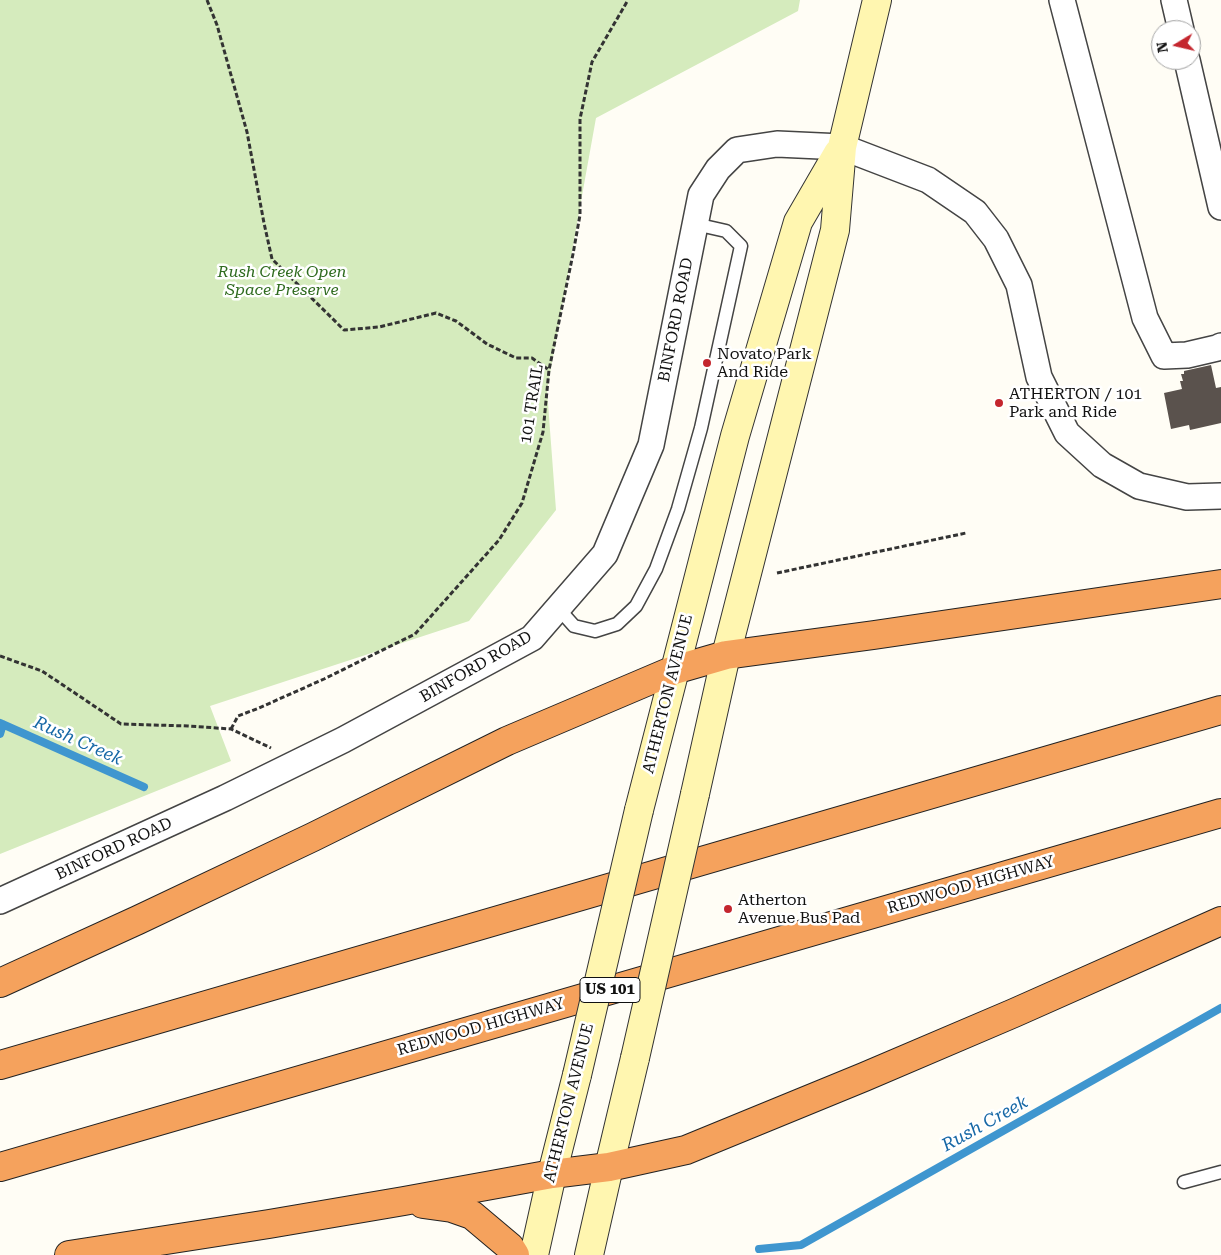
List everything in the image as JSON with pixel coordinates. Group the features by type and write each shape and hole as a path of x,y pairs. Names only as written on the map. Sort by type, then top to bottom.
{"highway":[{"path":"0,984 304,841 507,741 674,670 726,655 884,634 1221,584"},
{"path":"0,1065 1221,710"},
{"name":"REDWOOD HIGHWAY","path":"0,1167 1221,813"},
{"path":"69,1255 270,1224 552,1174 609,1166 686,1150 1005,1017 1221,921"},
{"path":"404,1201 452,1208 472,1215 510,1247 515,1255"}],"main road":[{"name":"ATHERTON AVENUE","path":"590,1255 726,655 835,230 842,148 877,0"},
{"name":"ATHERTON AVENUE","path":"534,1255 638,810 735,436 798,222 842,148"}],"street":[{"path":"1062,0 1145,318 1164,356 1187,355 1221,346"},
{"path":"1174,0 1179,20"},
{"path":"1190,70 1221,207"},
{"name":"BINFORD ROAD","path":"0,901 225,798 393,714 532,638 605,554 651,445 701,194 718,169 737,150 777,144 842,148 928,180 975,212 996,239 1018,285 1040,377 1067,433 1102,465 1139,486 1187,497 1221,496"}],"lane":[{"path":"558,608 574,626 595,631 617,624 636,606 656,569 678,509 701,428 741,246 726,231 695,224"},
{"path":"1184,1182 1221,1172"}],"path":[{"path":"207,0 218,25 247,132 272,259 344,330 379,327 436,313 456,320 487,344 516,358 532,358 549,370"},
{"name":"101 TRAIL","path":"231,729 238,716 324,679 415,634 498,540 522,502 543,432 549,370 580,215 580,119 592,62 628,0"},
{"path":"777,573 966,533"},
{"path":"0,656 42,671 121,724 231,729 299,761"}],"green space":[{"name":"Rush Creek Open Space Preserve","path":"0,0 800,0 798,11 596,118 547,390 556,510 469,621 210,706 231,761 0,854"}],"building":[{"path":"1211,365 1216,388 1221,387 1221,423 1190,430 1189,425 1171,429 1164,393 1182,389 1180,381 1183,381 1181,374 1184,374 1184,371"}],"waterway":[{"name":"Rush Creek","path":"0,723 144,787"},
{"path":"0,734 3,724"},
{"name":"Rush Creek","path":"759,1249 801,1245 1221,1008"}],"place":[{"name":"Novato Park And Ride","path":"707,363"},
{"name":"ATHERTON / 101 Park and Ride","path":"999,403"},
{"name":"Atherton Avenue Bus Pad","path":"728,909"}]}
